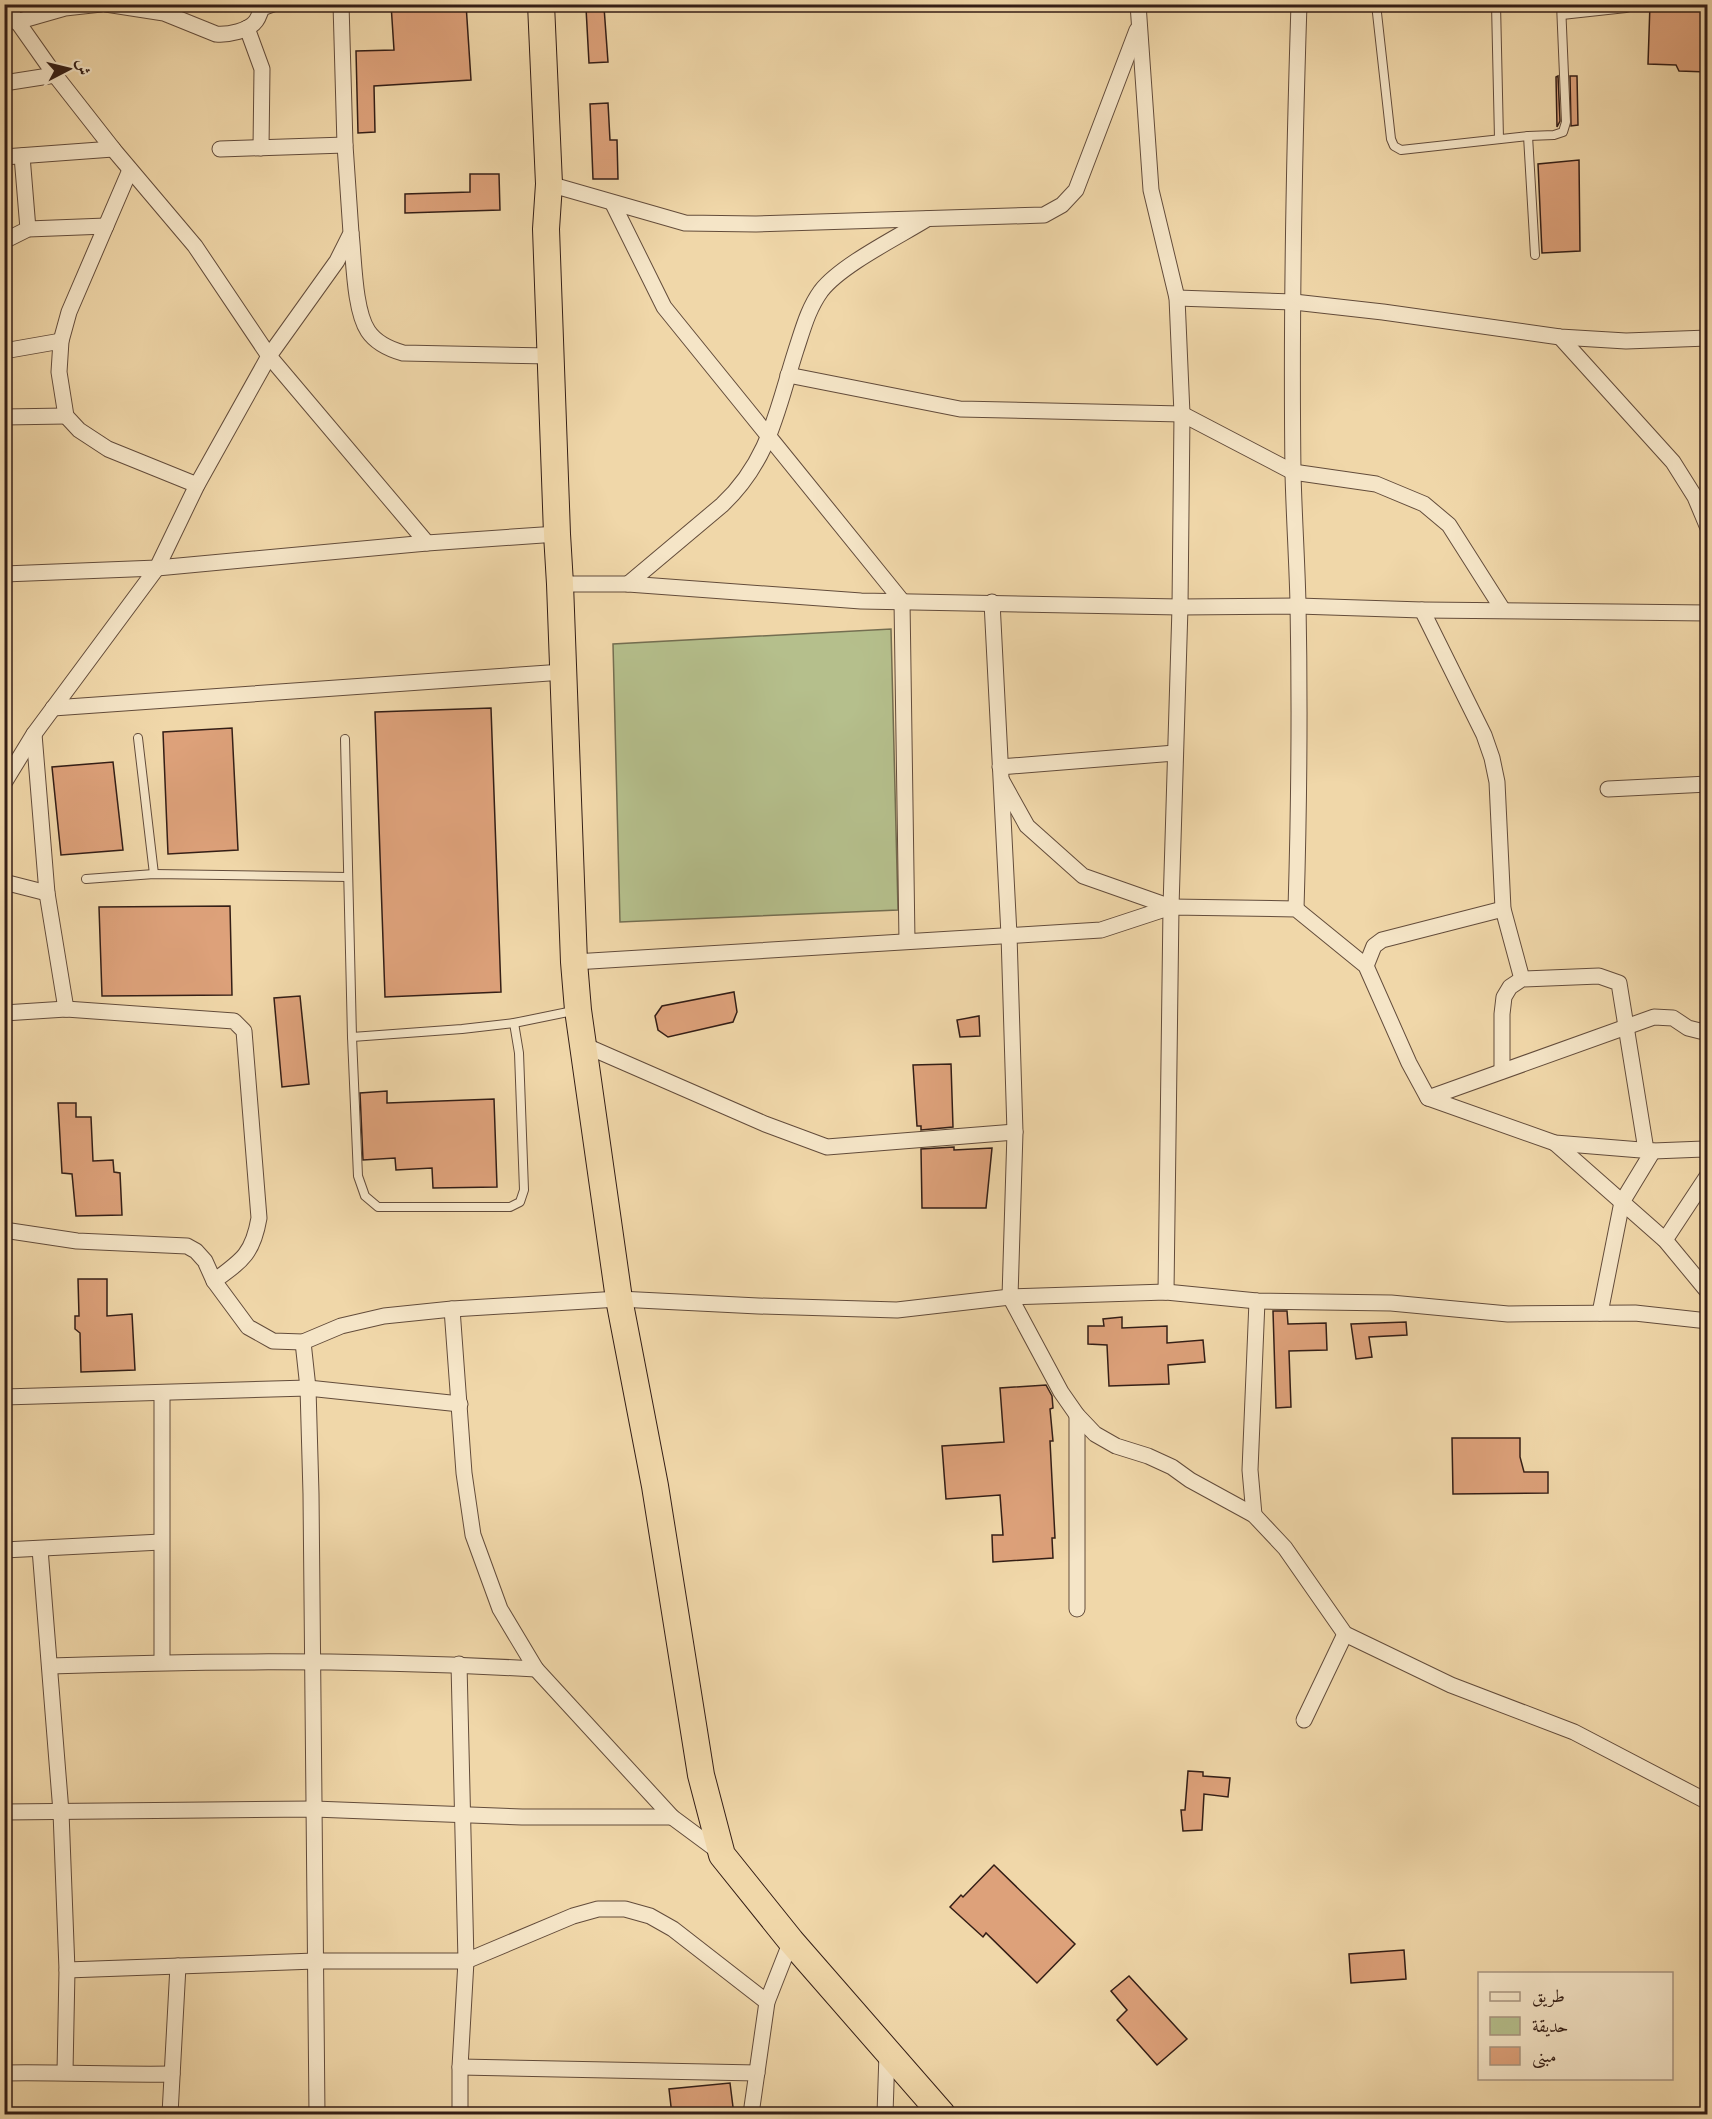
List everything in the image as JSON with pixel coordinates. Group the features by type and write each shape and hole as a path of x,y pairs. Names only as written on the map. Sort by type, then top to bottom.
{"highway":[{"path":"541,4 549,184 546,229 556,534 578,1010 620,1299 656,1486 701,1775 722,1855 791,1941 942,2115"}],"street":[{"path":"5,4 55,75 113,149 195,246 269,356 427,543"},
{"path":"16,22 64,6 101,4"},
{"path":"106,4 164,13 216,34 231,33 247,28 258,19 262,8 273,4"},
{"path":"340,4 351,233 362,317 368,330 377,341 389,349 403,353 551,357"},
{"path":"1138,4 1151,190 1177,298 1182,414 1180,607 1171,907 1166,1292"},
{"path":"549,184 685,223 756,224 930,217 1034,216 1054,211 1070,198 1080,181 1147,4"},
{"path":"1296,909 1298,606 1293,472 1294,159 1299,4"},
{"path":"247,28 262,69 261,148"},
{"path":"4,83 55,75"},
{"path":"220,149 345,145"},
{"path":"4,157 113,149"},
{"path":"22,156 28,229"},
{"path":"130,170 69,312 61,341 59,372 66,416 79,430 108,449 197,485"},
{"path":"613,204 664,307 902,602 908,942"},
{"path":"628,584 734,494 754,467 769,437 807,313 823,288 845,269 930,217"},
{"path":"4,241 28,229 106,226"},
{"path":"4,783 34,734 157,568 197,485 269,356 337,261 351,233"},
{"path":"1177,298 1294,302 1560,337 1626,341 1707,338"},
{"path":"1560,337 1673,462 1695,498 1707,528"},
{"path":"4,351 61,341"},
{"path":"788,375 960,410 1182,414 1293,472 1376,484 1424,504 1449,525 1503,610"},
{"path":"4,417 66,416"},
{"path":"4,574 157,568 427,543 556,534"},
{"path":"560,584 628,584 861,601 1707,613"},
{"path":"992,602 1009,935 1015,1132 1010,1297 1060,1392 1095,1434 1116,1446 1164,1463 1254,1515 1285,1548 1345,1634 1451,1685 1574,1732 1707,1802"},
{"path":"1422,610 1484,735 1492,758 1499,806 1503,909 1522,980"},
{"path":"54,708 563,672"},
{"path":"34,734 47,893 66,1009"},
{"path":"1000,773 1175,753"},
{"path":"1000,773 1027,826 1083,876 1171,907 1296,909 1366,966 1409,1063 1428,1098 1555,1143 1649,1150 1706,1147"},
{"path":"1608,789 1707,784"},
{"path":"4,882 47,893"},
{"path":"574,962 1101,930 1171,907"},
{"path":"1366,966 1374,946 1382,940 1503,909"},
{"path":"1502,1071 1502,1014 1504,997 1510,987 1522,980 1599,976 1619,983 1649,1150 1622,1202 1600,1313"},
{"path":"4,1014 66,1009 234,1021 244,1031 259,1218 255,1240 238,1263 214,1281"},
{"path":"1428,1098 1627,1025 1663,1016 1681,1022 1688,1028 1707,1033"},
{"path":"584,1045 765,1124 827,1147 1015,1132"},
{"path":"1555,1143 1665,1240 1707,1292"},
{"path":"1665,1240 1707,1175"},
{"path":"4,1230 77,1241 187,1246 196,1251 205,1261 214,1281 248,1327 273,1341 303,1342 341,1326 384,1316 452,1309 620,1299 897,1310 1010,1297 1166,1292 1257,1301 1391,1303 1508,1314 1635,1313 1707,1321"},
{"path":"1254,1515 1250,1470 1257,1301"},
{"path":"452,1309 464,1473 473,1535 500,1609 536,1669 672,1817 722,1855"},
{"path":"303,1342 308,1388 313,1661 317,2115"},
{"path":"4,1397 308,1388 460,1404"},
{"path":"162,1393 162,1662"},
{"path":"1077,1415 1077,1609"},
{"path":"4,1550 161,1542"},
{"path":"40,1549 61,1812 67,1970 65,2072"},
{"path":"1304,1720 1345,1634"},
{"path":"50,1666 162,1662 313,1661 459,1664 536,1669"},
{"path":"459,1664 466,1960 460,2067 460,2115"},
{"path":"4,1812 314,1809 522,1817 672,1817"},
{"path":"67,1970 315,1961 466,1960 573,1916 598,1909 625,1909 650,1916 673,1929 767,2002"},
{"path":"751,2115 767,2002 791,1941"},
{"path":"170,2115 178,1966"},
{"path":"885,2115 887,2054"},
{"path":"460,2067 757,2073"},
{"path":"4,2073 172,2074"}],"lane":[{"path":"1376,4 1391,139 1394,146 1401,150 1554,135 1563,132 1566,122 1561,4"},
{"path":"1496,4 1499,139"},
{"path":"1562,15 1626,8 1639,4"},
{"path":"1528,136 1535,255"},
{"path":"138,738 154,874"},
{"path":"345,739 352,1037 358,1176 364,1196 378,1207 510,1207 520,1202 524,1190 519,1053 514,1023"},
{"path":"86,879 154,874 348,878"},
{"path":"352,1037 514,1023 578,1010"}],"green space":[{"path":"891,629 898,910 620,922 613,644"}],"building":[{"path":"391,4 466,4 471,80 374,86 375,132 358,133 356,51 394,50"},
{"path":"1650,4 1707,4 1707,72 1679,71 1676,65 1648,64"},
{"path":"604,7 608,62 589,63 586,8"},
{"path":"1558,76 1560,121 1557,127 1556,77"},
{"path":"1570,76 1577,76 1578,125 1571,126"},
{"path":"608,103 610,140 617,140 618,179 593,179 590,104"},
{"path":"1579,160 1580,251 1542,253 1538,164"},
{"path":"470,174 499,174 500,210 405,213 405,194 470,192"},
{"path":"491,708 501,992 385,997 375,712"},
{"path":"232,728 238,850 168,854 163,732"},
{"path":"113,762 123,850 61,855 52,767"},
{"path":"230,906 232,995 102,996 99,907"},
{"path":"734,992 737,1012 733,1022 668,1037 658,1030 655,1016 662,1006"},
{"path":"300,996 309,1084 282,1087 274,998"},
{"path":"979,1016 980,1036 960,1037 957,1020"},
{"path":"951,1064 953,1127 921,1130 921,1126 917,1126 913,1065"},
{"path":"387,1091 387,1103 494,1099 497,1187 433,1188 432,1168 396,1170 395,1158 363,1160 360,1093"},
{"path":"58,1103 76,1103 76,1117 91,1117 93,1161 113,1160 114,1172 120,1173 122,1215 76,1216 72,1174 62,1173"},
{"path":"954,1147 954,1150 992,1148 986,1208 922,1208 921,1149"},
{"path":"78,1279 107,1279 107,1316 132,1314 135,1370 81,1372 80,1333 75,1329 75,1316 79,1316"},
{"path":"1273,1311 1287,1311 1288,1324 1326,1323 1327,1350 1289,1351 1291,1407 1276,1408"},
{"path":"1122,1317 1122,1328 1167,1326 1167,1343 1203,1340 1205,1362 1168,1365 1169,1384 1109,1386 1107,1345 1088,1344 1088,1326 1104,1326 1103,1319"},
{"path":"1406,1322 1407,1335 1369,1337 1372,1357 1356,1359 1351,1324"},
{"path":"1046,1385 1052,1396 1053,1408 1050,1409 1053,1441 1050,1441 1055,1538 1052,1538 1053,1558 993,1562 992,1535 1003,1535 1000,1495 946,1499 942,1446 1004,1442 1000,1388"},
{"path":"1452,1438 1520,1438 1520,1457 1524,1472 1548,1472 1548,1493 1453,1494"},
{"path":"1188,1771 1203,1772 1203,1776 1230,1778 1228,1797 1204,1794 1202,1830 1183,1831 1181,1810 1185,1810"},
{"path":"994,1865 1075,1944 1037,1983 986,1933 983,1937 950,1907"},
{"path":"1404,1950 1406,1979 1351,1983 1349,1954"},
{"path":"1129,1976 1187,2039 1157,2065 1117,2020 1127,2010 1111,1991"},
{"path":"730,2083 734,2115 672,2115 669,2089"}]}
